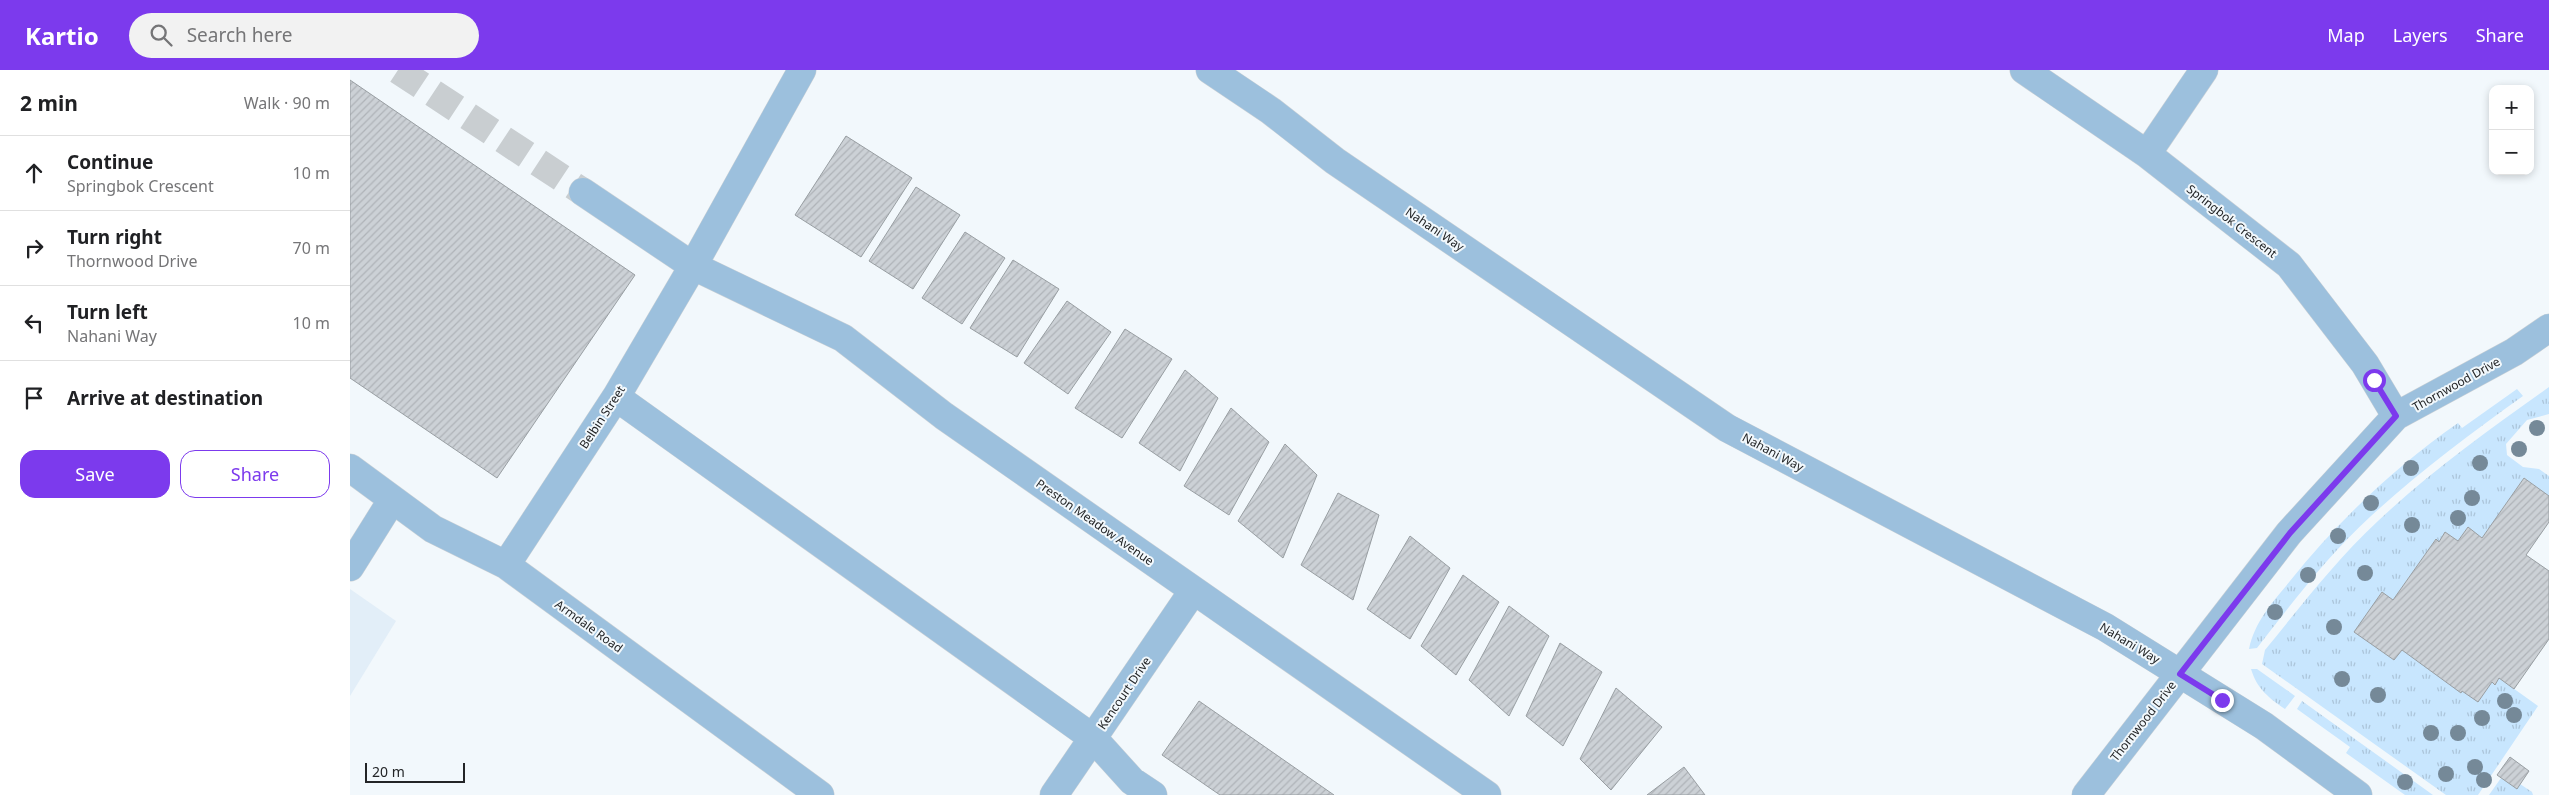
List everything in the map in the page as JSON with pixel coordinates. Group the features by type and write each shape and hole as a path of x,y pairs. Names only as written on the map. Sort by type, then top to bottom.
{"street":[{"name":"Belbin Street","path":"506,566 616,397 693,266 802,70"},
{"name":"Nahani Way","path":"1210,70 1271,111 1343,166 1727,428 2105,627 2264,726 2358,795"},
{"name":"Springbok Crescent","path":"2024,70 2147,154 2289,265 2365,364 2396,416"},
{"path":"2147,154 2204,70"},
{"name":"Preston Meadow Avenue","path":"583,192 693,266 843,338 944,416 1487,795"},
{"name":"Thornwood Drive","path":"2086,795 2290,533 2396,416 2514,352 2549,328"},
{"path":"616,397 1094,738 1132,781 1153,795"},
{"name":"Armdale Road","path":"350,468 433,529 506,566 820,795"},
{"path":"350,568 392,500"},
{"name":"Kencourt Drive","path":"1054,795 1193,591"}],"shaded area":[{"path":"350,589 396,621 350,696"}],"green space":[{"path":"2549,387 2549,414 2527,420 2506,444 2507,455 2523,467 2539,469 2549,476 2549,496 2524,478 2482,538 2468,527 2458,541 2445,532 2439,542 2435,540 2393,600 2382,592 2355,632 2394,660 2402,650 2461,692 2478,701 2492,682 2495,684 2499,678 2538,706 2478,795 2446,795 2262,664 2265,650 2333,567 2378,521 2440,468"},
{"path":"2517,389 2523,396 2426,469 2355,531 2311,579 2257,648 2249,649 2255,630 2271,605 2308,559 2368,496 2412,458 2458,423 2462,428"},
{"path":"2251,669 2257,669 2295,696 2285,709 2264,692"},
{"path":"2302,701 2433,795 2405,795 2346,753 2350,747 2297,709"},
{"path":"2501,778 2517,788 2520,784 2532,792 2533,795 2489,795"}],"building":[{"path":"350,80 635,275 497,478 350,378"},
{"path":"846,136 912,178 861,257 795,215"},
{"path":"916,187 960,215 913,289 869,261"},
{"path":"965,232 1005,258 962,324 922,298"},
{"path":"1013,260 1059,289 1017,357 970,328"},
{"path":"1067,301 1111,332 1068,394 1024,363"},
{"path":"1125,329 1172,359 1122,438 1075,408"},
{"path":"1185,370 1218,398 1180,471 1139,443"},
{"path":"1231,408 1269,442 1229,515 1184,486"},
{"path":"1285,444 1317,475 1283,558 1238,521"},
{"path":"2524,478 2549,496 2549,522 2526,555 2549,571 2549,639 2514,689 2499,678 2495,685 2492,682 2478,702 2462,691 2461,693 2402,650 2394,660 2354,632 2382,592 2393,600 2436,539 2439,542 2445,532 2458,541 2468,527 2482,538"},
{"path":"1338,493 1379,515 1353,600 1301,565"},
{"path":"1410,536 1450,568 1410,639 1367,609"},
{"path":"1463,575 1499,602 1456,675 1421,646"},
{"path":"1509,606 1549,636 1509,716 1469,680"},
{"path":"1560,643 1602,672 1563,746 1526,716"},
{"path":"1616,688 1662,727 1611,790 1580,759"},
{"path":"1199,701 1334,795 1220,795 1162,755"},
{"path":"2510,757 2529,771 2517,789 2497,775"},
{"path":"1684,767 1705,795 1647,795"}],"tunnel":[{"path":"398,70 583,192"}],"route":[{"path":"2222,700 2180,674 2256,574 2290,533 2396,416 2374,380"}]}
